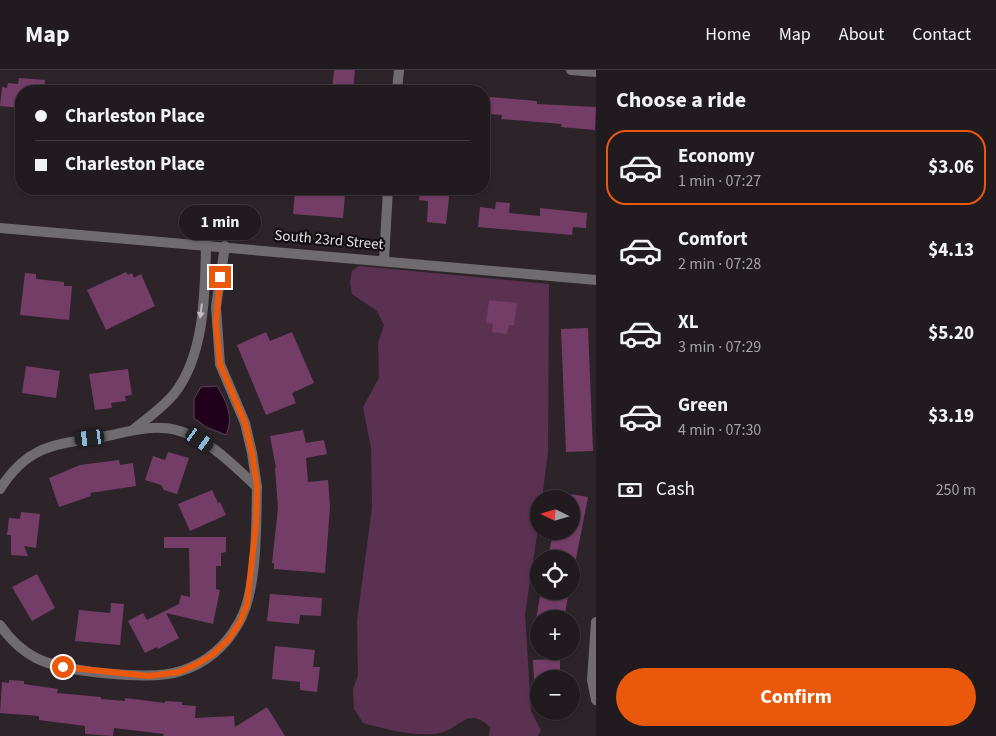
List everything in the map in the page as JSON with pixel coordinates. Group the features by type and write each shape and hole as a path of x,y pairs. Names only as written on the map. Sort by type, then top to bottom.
{"street":[{"path":"398,85 399,70"},
{"path":"571,70 596,72"},
{"path":"384,260 388,195"},
{"name":"South 23rd Street","path":"0,228 225,246 596,280"},
{"path":"132,430 158,411 175,393 189,370 197,348 205,277 206,245"},
{"path":"0,625 19,647 35,657 59,666 149,676 179,672 214,654 228,640 240,622 247,604 256,524 257,486 245,423 220,364 216,307 225,246"},
{"path":"0,489 22,462 39,451 56,444 155,427 179,431 200,440 222,455 257,486"},
{"path":"596,622 592,680 596,700"}],"shaded area":[{"path":"359,266 549,284 548,452 543,490 530,490 530,540 536,540 535,550 530,550 530,581 525,614 530,720 536,720 541,730 538,736 489,736 490,727 475,718 469,718 445,732 436,734 408,733 363,723 354,709 353,689 358,675 357,621 372,507 371,448 363,407 379,378 378,343 384,325 377,311 352,294 350,282 352,271"},
{"path":"217,386 228,410 229,422 226,435 206,427 194,418 194,399 201,387"}],"building":[{"path":"334,70 355,70 354,85 333,85"},
{"path":"19,78 45,80 45,85 15,85 15,107 0,106 2,87 7,88 8,83 18,84"},
{"path":"490,97 537,101 537,104 596,107 595,130 561,127 562,124 501,119 502,115 490,114"},
{"path":"295,195 345,195 343,218 293,214"},
{"path":"419,195 449,195 446,224 427,222 428,201 419,200"},
{"path":"496,202 510,203 509,213 540,216 540,208 587,213 586,228 573,227 572,235 478,227 480,207 495,209"},
{"path":"126,272 128,275 132,273 134,278 141,274 155,306 106,330 87,290"},
{"path":"25,273 36,274 36,279 64,282 64,286 72,286 69,320 20,315"},
{"path":"489,300 517,303 514,325 509,325 507,334 492,332 493,324 486,323"},
{"path":"588,328 593,451 566,452 561,329"},
{"path":"266,332 270,341 292,332 314,383 292,393 296,403 266,415 237,345"},
{"path":"26,366 60,371 56,398 22,393"},
{"path":"128,369 132,395 125,396 126,401 111,403 112,408 95,410 89,374"},
{"path":"303,430 306,443 324,440 327,454 306,458 308,482 328,480 330,507 325,573 274,569 274,563 272,563 278,508 276,468 270,436"},
{"path":"168,452 189,458 177,494 164,490 161,485 145,480 153,456 165,460"},
{"path":"119,460 120,465 133,463 136,486 90,493 91,496 59,507 49,478 80,465"},
{"path":"212,490 226,515 190,531 178,504"},
{"path":"580,496 588,497 580,538"},
{"path":"21,512 40,514 36,548 24,546 28,556 11,555 11,535 7,535 9,518 20,519"},
{"path":"164,537 226,537 226,552 221,553 221,566 216,566 216,589 220,590 213,624 166,613 179,638 158,649 157,647 145,653 128,621 143,613 147,620 179,604 181,595 190,597 189,548 164,548"},
{"path":"551,540 580,540 578,550 550,550"},
{"path":"37,574 55,608 32,621 12,587"},
{"path":"270,594 322,598 321,616 300,615 299,624 267,621"},
{"path":"539,600 567,600 566,610 538,610"},
{"path":"111,603 124,604 120,645 75,641 79,610 110,613"},
{"path":"275,646 315,650 313,667 320,667 317,692 300,690 300,682 272,679"},
{"path":"533,660 560,660 560,670 534,670"},
{"path":"9,680 24,681 24,684 58,689 57,693 101,697 101,699 125,701 125,698 165,703 165,701 182,702 182,705 196,706 195,718 234,716 235,727 267,707 285,736 163,736 164,734 114,728 113,736 85,734 85,726 39,720 39,716 0,713 2,682 9,683"}],"route":[{"path":"63,667 149,676 179,672 212,655 228,640 240,622 247,604 251,585 257,486 245,423 220,364 216,323 220,277"}]}
